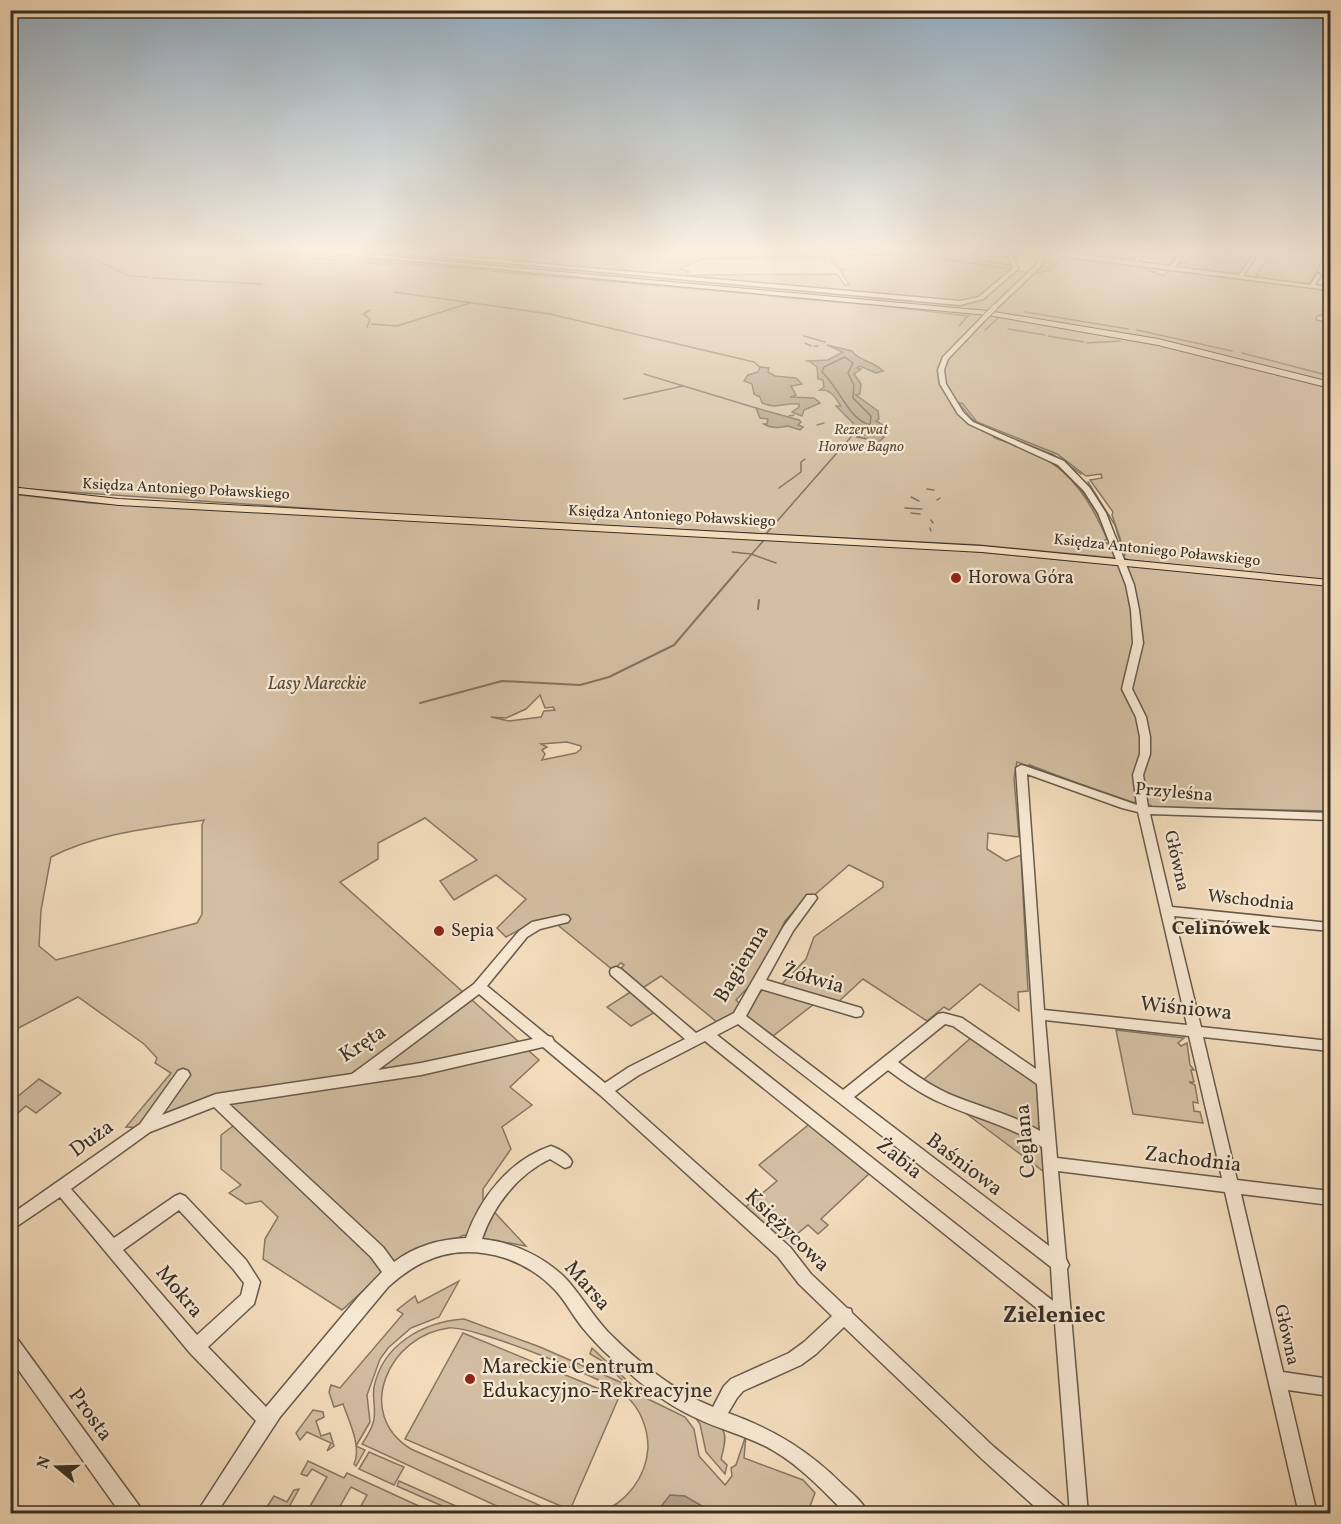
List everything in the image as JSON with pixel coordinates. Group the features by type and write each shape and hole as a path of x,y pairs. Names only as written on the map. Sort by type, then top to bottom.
{"highway":[{"path":"1045,322 1200,351 1330,385"},
{"path":"1067,322 1117,329 1234,354 1330,380"}],"main road":[{"name":"Księdza Antoniego Poławskiego","path":"10,490 100,501 942,546 1330,583"}],"street":[{"name":"Główna","path":"981,322 944,359 941,373 945,389 960,413 971,423 1039,451 1068,469 1087,490 1102,513 1130,585 1138,637 1137,653 1127,681 1127,688 1141,717 1145,737 1145,754 1138,775 1144,810 1308,1514"},
{"name":"Przyleśna","path":"1023,766 1126,806 1144,810 1330,816"},
{"name":"Ceglana","path":"1023,766 1020,773 1043,1081 1061,1265 1079,1514"},
{"name":"Bagienna","path":"605,1091 634,1071 739,1017 788,929 811,898"},
{"name":"Wschodnia","path":"1167,911 1330,927"},
{"name":"Kręta","path":"145,1128 216,1100 355,1079 479,987 523,934 536,925 564,919"},
{"name":"Żabia","path":"616,972 1064,1320"},
{"name":"Żółwia","path":"759,983 856,1012"},
{"name":"Księżycowa","path":"479,987 605,1091 784,1252 806,1279 988,1453 1058,1514"},
{"name":"Wiśniowa","path":"1038,1014 1330,1046"},
{"name":"Baśniowa","path":"739,1017 1061,1265"},
{"path":"843,1098 940,1019 950,1018 1043,1081"},
{"path":"355,1079 421,1070 547,1041"},
{"path":"888,1062 928,1091 953,1102 1014,1122 1048,1144"},
{"name":"Duża","path":"10,1224 145,1128 183,1075"},
{"path":"216,1100 377,1252 392,1273"},
{"path":"472,1245 477,1228 511,1179 540,1156 551,1152 565,1162"},
{"name":"Zachodnia","path":"1050,1164 1330,1198"},
{"name":"Mokra","path":"61,1188 196,1347 267,1420"},
{"path":"114,1248 180,1201 240,1265 252,1282 248,1299 196,1347"},
{"name":"Marsa","path":"205,1514 267,1420 368,1298 392,1273 415,1257 430,1251 472,1245 500,1250 548,1274 564,1288 591,1325 655,1383 690,1407 753,1430 789,1449 816,1469 859,1514"},
{"path":"717,1418 730,1389 752,1377 788,1364 810,1348 845,1315"},
{"name":"Prosta","path":"10,1344 133,1514"},
{"path":"1276,1380 1330,1387"}],"green space":[{"name":"Rezerwat Horowe Bagno","path":"10,322 1330,322 1330,581 1128,560 1124,558 1125,553 1112,515 1113,512 1090,480 1102,478 1101,474 1086,476 1057,454 977,422 962,403 952,404 974,426 1013,443 993,437 1037,454 1061,470 1080,490 1095,513 1107,539 1103,541 1112,546 1115,558 979,545 435,517 11,488"},
{"path":"1015,444 1037,452 1065,470 1077,481 1097,507 1109,537 1089,500 1064,472 1049,460"},
{"name":"Lasy Mareckie","path":"11,494 90,503 937,548 1330,585 1330,811 1153,807 1147,803 1132,802 1017,762 1014,778 1019,837 988,833 987,849 1006,861 1021,855 1028,991 1018,992 1019,1011 980,984 949,1010 944,1007 927,1021 863,979 836,1004 780,986 806,959 814,937 883,887 883,882 849,865 811,898 807,897 785,921 758,977 736,1000 741,1005 736,1013 718,1023 661,976 641,989 619,971 624,965 621,963 613,970 549,918 538,920 506,937 497,928 526,899 496,875 454,900 440,881 477,860 425,818 378,843 378,859 340,882 539,1060 510,1087 532,1105 502,1127 511,1149 483,1189 483,1200 526,1246 464,1235 385,1271 342,1310 263,1259 265,1239 278,1217 261,1201 246,1204 229,1193 241,1185 221,1169 221,1135 237,1123 217,1103 145,1128 126,1127 171,1073 155,1063 157,1058 144,1044 78,997 11,1032","holes":["540,695 545,708 553,707 555,710 544,711 541,717 509,721 491,717 506,718 526,709","567,742 581,746 581,749 576,753 542,760 545,754 542,750 547,747 541,744","204,820 202,825 202,914 197,923 56,960 39,946 41,910 51,857 87,842 145,829"]},
{"path":"763,988 814,1004 773,1036 746,1017 746,1012"},
{"path":"632,991 657,1011 631,1026 607,1007"},
{"path":"1116,1030 1184,1038 1178,1043 1181,1046 1187,1043 1190,1065 1194,1070 1191,1070 1194,1082 1189,1082 1195,1085 1198,1103 1193,1102 1194,1111 1200,1112 1203,1123 1133,1114"},
{"path":"972,1037 1039,1084 1039,1131 1010,1117 950,1097 921,1082"},
{"path":"39,1079 61,1093 36,1113 26,1106 11,1119 11,1102"},
{"path":"956,1106 1024,1134 1033,1140 1043,1154 1043,1171"},
{"path":"812,1122 872,1171 821,1219 828,1225 818,1234 808,1225 792,1238 774,1237 742,1210 777,1181 759,1165"},
{"path":"459,1281 439,1317 411,1328 388,1348 380,1359 367,1395 370,1422 356,1446 343,1404 334,1407 329,1392 331,1385 340,1388 403,1314 397,1310 415,1296 418,1303"},
{"path":"464,1319 540,1347 627,1385 604,1362 590,1354 592,1348 646,1398 685,1417 694,1429 699,1456 725,1485 732,1476 731,1468 736,1465 746,1435 744,1458 803,1480 815,1493 810,1506 830,1512 845,1510 849,1513 698,1513 664,1504 656,1513 599,1513 609,1509 626,1496 639,1479 643,1469 648,1441 643,1420 636,1407 614,1388 568,1366 462,1329 449,1328 428,1334 410,1345 395,1360 386,1378 382,1397 384,1416 394,1434 411,1449 557,1513 512,1513 362,1444 373,1423 374,1387 386,1359 396,1347 420,1330"},
{"path":"463,1333 619,1397 570,1510 405,1439"},
{"path":"313,1410 323,1412 324,1417 316,1421 321,1436 330,1433 334,1446 327,1451 331,1443 307,1432 300,1440 296,1433"},
{"path":"695,1417 713,1423 722,1429 725,1440 721,1459 727,1465 725,1474 706,1452 700,1424"},
{"path":"356,1446 365,1450 356,1466 354,1464"},
{"path":"369,1452 404,1467 394,1485 359,1469"},
{"path":"308,1461 344,1478 347,1473 434,1513 408,1513 391,1506 387,1513 357,1513 367,1495 351,1487 336,1513 306,1513 327,1477 312,1469 307,1476 301,1474"},
{"path":"399,1481 465,1510 463,1513 458,1513 397,1486"},
{"path":"299,1489 289,1507 286,1506 281,1513 263,1513 274,1496 287,1502 294,1490"}],"water":[{"path":"827,345 852,351 857,357 883,371 876,373 860,366 857,368 861,369 854,374 861,384 860,394 856,395 878,411 879,419 876,421 883,425 878,431 884,437 873,448 866,448 871,446 867,439 856,437 871,433 853,427 853,423 836,406 841,406 833,395 828,391 820,390 824,387 823,380 818,379 817,367 809,361 828,360 843,352"},
{"path":"760,367 769,368 768,372 775,376 796,378 802,384 791,386 796,395 790,397 814,398 820,403 804,410 802,416 792,412 799,407 799,404 772,406 762,403 760,397 754,394 752,384 744,381 748,375 758,372"},
{"path":"756,408 799,420 801,422 798,425 803,427 800,430 788,426 776,428 767,426 764,424 767,424 768,419 760,418"},
{"path":"670,1495 685,1496 714,1513 656,1513"}],"waterway":[{"path":"367,327 369,322"},
{"path":"371,324 397,326 409,322"},
{"path":"585,322 754,362 760,367"},
{"path":"959,326 962,322"},
{"path":"985,330 994,322"},
{"path":"1086,322 1128,329"},
{"path":"1008,329 1045,335"},
{"path":"1137,330 1232,351"},
{"path":"804,336 825,342"},
{"path":"1048,336 1084,342"},
{"path":"1087,343 1120,341"},
{"path":"805,343 811,346"},
{"path":"1242,353 1330,376"},
{"path":"644,374 756,408"},
{"path":"624,399 683,386"},
{"path":"1321,386 1330,389"},
{"path":"959,403 972,419 985,427"},
{"path":"789,416 794,415"},
{"path":"817,425 824,423"},
{"path":"765,535 857,430"},
{"path":"993,431 1054,455 1081,474"},
{"path":"779,488 801,472 801,462 805,459"},
{"path":"1088,482 1115,525 1123,551"},
{"path":"927,489 934,490"},
{"path":"911,497 919,501"},
{"path":"905,508 922,509"},
{"path":"911,513 920,514"},
{"path":"752,554 764,540"},
{"path":"732,552 752,554"},
{"path":"737,571 752,554"},
{"path":"752,554 776,563"},
{"path":"420,703 502,681 580,685 609,677 674,645 738,570"},
{"path":"758,609 759,600"},
{"path":"1029,765 1121,800"}],"place":[{"name":"Horowa Góra","path":"956,578"},
{"name":"Sepia","path":"439,931"},
{"name":"Mareckie Centrum Edukacyjno-Rekreacyjne","path":"470,1379"}],"district":[{"name":"Celinówek","path":"1221,929"},
{"name":"Zieleniec","path":"1054,1316"}]}
